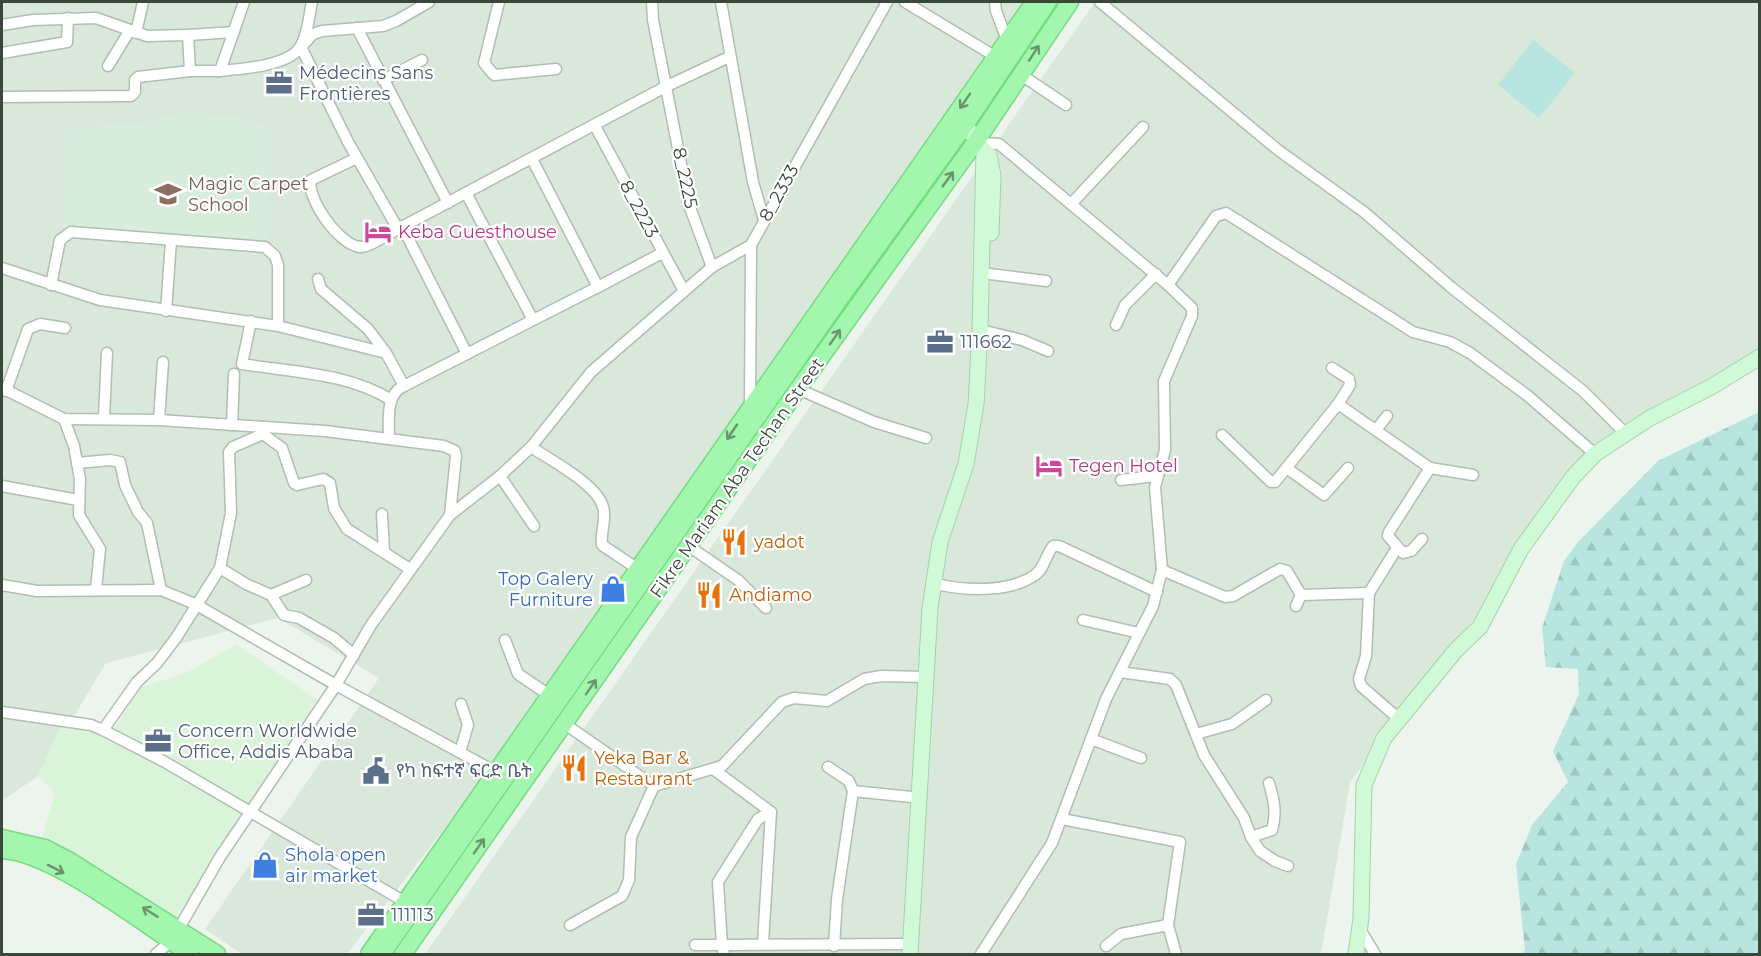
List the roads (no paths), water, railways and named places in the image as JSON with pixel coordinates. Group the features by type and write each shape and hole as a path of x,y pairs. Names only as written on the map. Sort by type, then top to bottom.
{"main road":[{"path":"369,954 405,902 506,781 549,695 1035,2"},
{"name":"Fikre Mariam Aba Techan Street","path":"382,954 506,781 839,300 965,125 1048,2"},
{"name":"Fikre Mariam Aba Techan Street","path":"403,954 506,781 565,724 798,389 980,140 1020,74 1070,2"},
{"path":"913,951 921,798 928,746 926,678 934,571 940,542 977,436 989,332 993,176 980,140 965,125"},
{"path":"913,951 941,585 951,541 976,466 987,163"},
{"path":"1356,954 1360,929 1364,785 1384,738 1456,650 1479,627 1489,613 1521,549 1573,477 1595,454 1625,433 1760,357"},
{"path":"2,838 45,848 174,936 190,954"},
{"path":"2,850 27,856 52,866 174,936 217,954"}],"street":[{"path":"108,66 133,31 143,2"},
{"path":"220,71 244,2"},
{"path":"312,2 301,46 357,158 400,227 467,354"},
{"path":"2,97 130,96 135,92 135,80 138,77 257,67 295,54 313,34 396,21 429,2"},
{"path":"499,2 484,63 488,70 494,75 556,69"},
{"name":"8_2225","path":"652,2 653,20 689,205 712,267"},
{"path":"721,2 753,182 765,220"},
{"name":"8_2333","path":"750,406 751,245 883,2"},
{"path":"905,2 996,57"},
{"path":"995,2 1007,40"},
{"path":"1100,2 1278,150 1364,212 1452,288 1583,391 1625,433"},
{"path":"2,53 68,42 68,18"},
{"path":"2,25 68,18 101,19 133,31 168,37 234,32"},
{"path":"357,28 448,203"},
{"path":"188,35 190,71"},
{"path":"357,158 311,180 309,188 311,196 338,234 357,246 364,246 667,86 729,57"},
{"path":"383,80 422,60"},
{"path":"1020,74 1066,105"},
{"name":"8_2223","path":"595,126 684,291"},
{"path":"1071,204 1143,127"},
{"path":"980,140 999,144 1156,274 1192,308 1192,316 1165,376 1165,450 1156,476 1162,570 1157,592 1091,739 1062,819 1043,859 981,954"},
{"path":"532,159 598,287"},
{"path":"466,194 533,320"},
{"path":"1168,285 1216,216 1226,213 1413,332 1450,342 1470,353 1528,396 1595,454"},
{"path":"51,285 60,240 71,232 265,247 271,251 278,265 278,326"},
{"path":"166,311 171,241"},
{"path":"156,954 174,936 211,871 336,685 410,569 450,515 500,476 531,447 591,372 712,267 751,245"},
{"path":"389,439 391,400 396,391 662,254"},
{"path":"2,268 100,300 278,326 386,353"},
{"path":"990,274 1046,281"},
{"path":"1116,324 1125,305 1156,274"},
{"path":"318,279 321,289 368,329 386,353 404,386"},
{"path":"251,321 242,364 372,387 391,400"},
{"path":"65,328 40,324 24,333 4,390 64,418 104,417 232,425 263,430 389,439 444,446 455,451 450,515"},
{"path":"989,332 1022,340 1048,351"},
{"path":"104,417 107,353"},
{"path":"159,420 163,362"},
{"path":"1222,435 1273,484 1288,469 1338,404 1350,381 1332,368"},
{"path":"232,425 234,374"},
{"path":"798,389 874,422 926,438"},
{"path":"1338,404 1430,468 1473,476"},
{"path":"1376,430 1387,416"},
{"path":"64,418 74,446 77,463 81,488 78,500 80,515 100,549 96,589"},
{"path":"263,430 282,448 294,483 297,485 323,479 330,483 334,508 347,529 410,569"},
{"path":"103,730 137,682 158,663 220,568 231,513 229,452 233,447 263,430"},
{"path":"531,447 577,478 601,502 604,512 602,545 638,569"},
{"path":"77,463 110,460 120,462 125,485 138,512 147,523 161,590"},
{"path":"1288,469 1324,495 1348,468"},
{"path":"1422,539 1406,553 1397,548 1388,536 1390,528 1430,468"},
{"path":"500,476 534,526"},
{"path":"1121,480 1156,476"},
{"path":"2,486 78,500"},
{"path":"382,514 384,552"},
{"path":"941,585 960,589 1018,582 1035,575 1053,546 1059,546 1157,592"},
{"path":"690,547 738,580 766,608"},
{"path":"1397,548 1369,593 1366,656 1359,683 1399,719"},
{"path":"220,568 246,584 271,594 284,615 299,618 334,638 354,654"},
{"path":"1162,570 1225,597 1233,596 1280,569 1287,571 1301,595"},
{"path":"271,594 306,580"},
{"path":"2,585 37,591 161,590 195,604 336,685 460,752 506,781"},
{"path":"1301,595 1323,592 1369,593"},
{"path":"1296,606 1301,595"},
{"path":"1083,620 1138,633"},
{"path":"505,640 518,674 549,695"},
{"path":"1120,672 1170,679 1176,685 1204,754 1244,818 1251,837 1260,851 1288,866"},
{"path":"570,925 622,896 627,888 631,837 654,786 713,769 731,758 782,702 794,698 827,700 864,679 881,676 926,678"},
{"path":"1196,734 1232,724 1266,700"},
{"path":"460,752 468,725 461,705"},
{"path":"2,712 91,724 163,761 405,902"},
{"path":"565,724 654,786"},
{"path":"1091,739 1141,758"},
{"path":"828,767 849,781 854,792 837,899 834,946"},
{"path":"713,769 771,812"},
{"path":"1251,837 1272,830 1275,811 1269,783"},
{"path":"854,792 921,798"},
{"path":"763,943 771,812"},
{"path":"723,950 718,882 758,819 771,812"},
{"path":"1062,819 1180,842 1168,925 1176,954"},
{"path":"1106,946 1121,934 1168,925"},
{"path":"1360,929 1375,954"},
{"path":"695,945 723,950 763,943 913,951"}],"place":[{"name":"Médecins Sans Frontières","path":"279,83"},
{"name":"Magic Carpet School","path":"168,194"},
{"name":"Keba Guesthouse","path":"378,232"},
{"name":"111662","path":"940,342"},
{"name":"Tegen Hotel","path":"1049,466"},
{"name":"yadot","path":"734,542"},
{"name":"Top Galery Furniture","path":"613,589"},
{"name":"Andiamo","path":"709,595"},
{"name":"Concern Worldwide Office, Addis Ababa","path":"158,741"},
{"name":"Yeka Bar & Restaurant","path":"574,768"},
{"name":"የካ ከፍተኛ ፍርድ ቤት","path":"376,771"},
{"name":"Shola open air market","path":"265,865"},
{"name":"111113","path":"371,915"}]}
